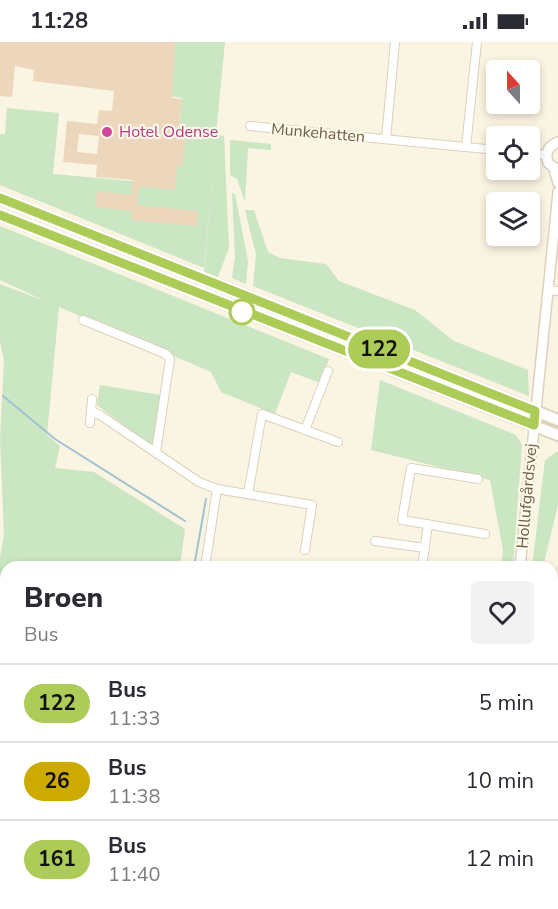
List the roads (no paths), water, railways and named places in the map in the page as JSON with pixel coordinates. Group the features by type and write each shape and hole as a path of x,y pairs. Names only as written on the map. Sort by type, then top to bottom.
{"main road":[{"path":"0,198 558,420"},
{"path":"0,215 558,435"}],"street":[{"name":"Munkehatten","path":"386,139 395,42"},
{"path":"466,147 476,43"},
{"name":"Munkehatten","path":"250,126 486,149"},
{"path":"558,142 550,146 546,154 548,163 556,169 558,183"},
{"path":"540,154 546,154"},
{"name":"Hollufgårdsvej","path":"521,561 535,411 553,290 558,192"},
{"path":"83,320 166,354 170,359 156,452"},
{"path":"305,430 328,371"},
{"path":"90,423 92,399"},
{"path":"91,411 199,482 217,489 312,505 305,550"},
{"path":"248,494 262,414 338,442"},
{"path":"461,476 463,466"},
{"path":"478,479 411,468 402,520 485,534"},
{"path":"208,561 217,489"},
{"path":"423,561 428,524"},
{"path":"375,541 425,548"}],"waterway":[{"path":"3,396 55,439 185,521"},
{"path":"195,561 206,499"}],"place":[{"name":"Hotel Odense","path":"107,132"}]}
